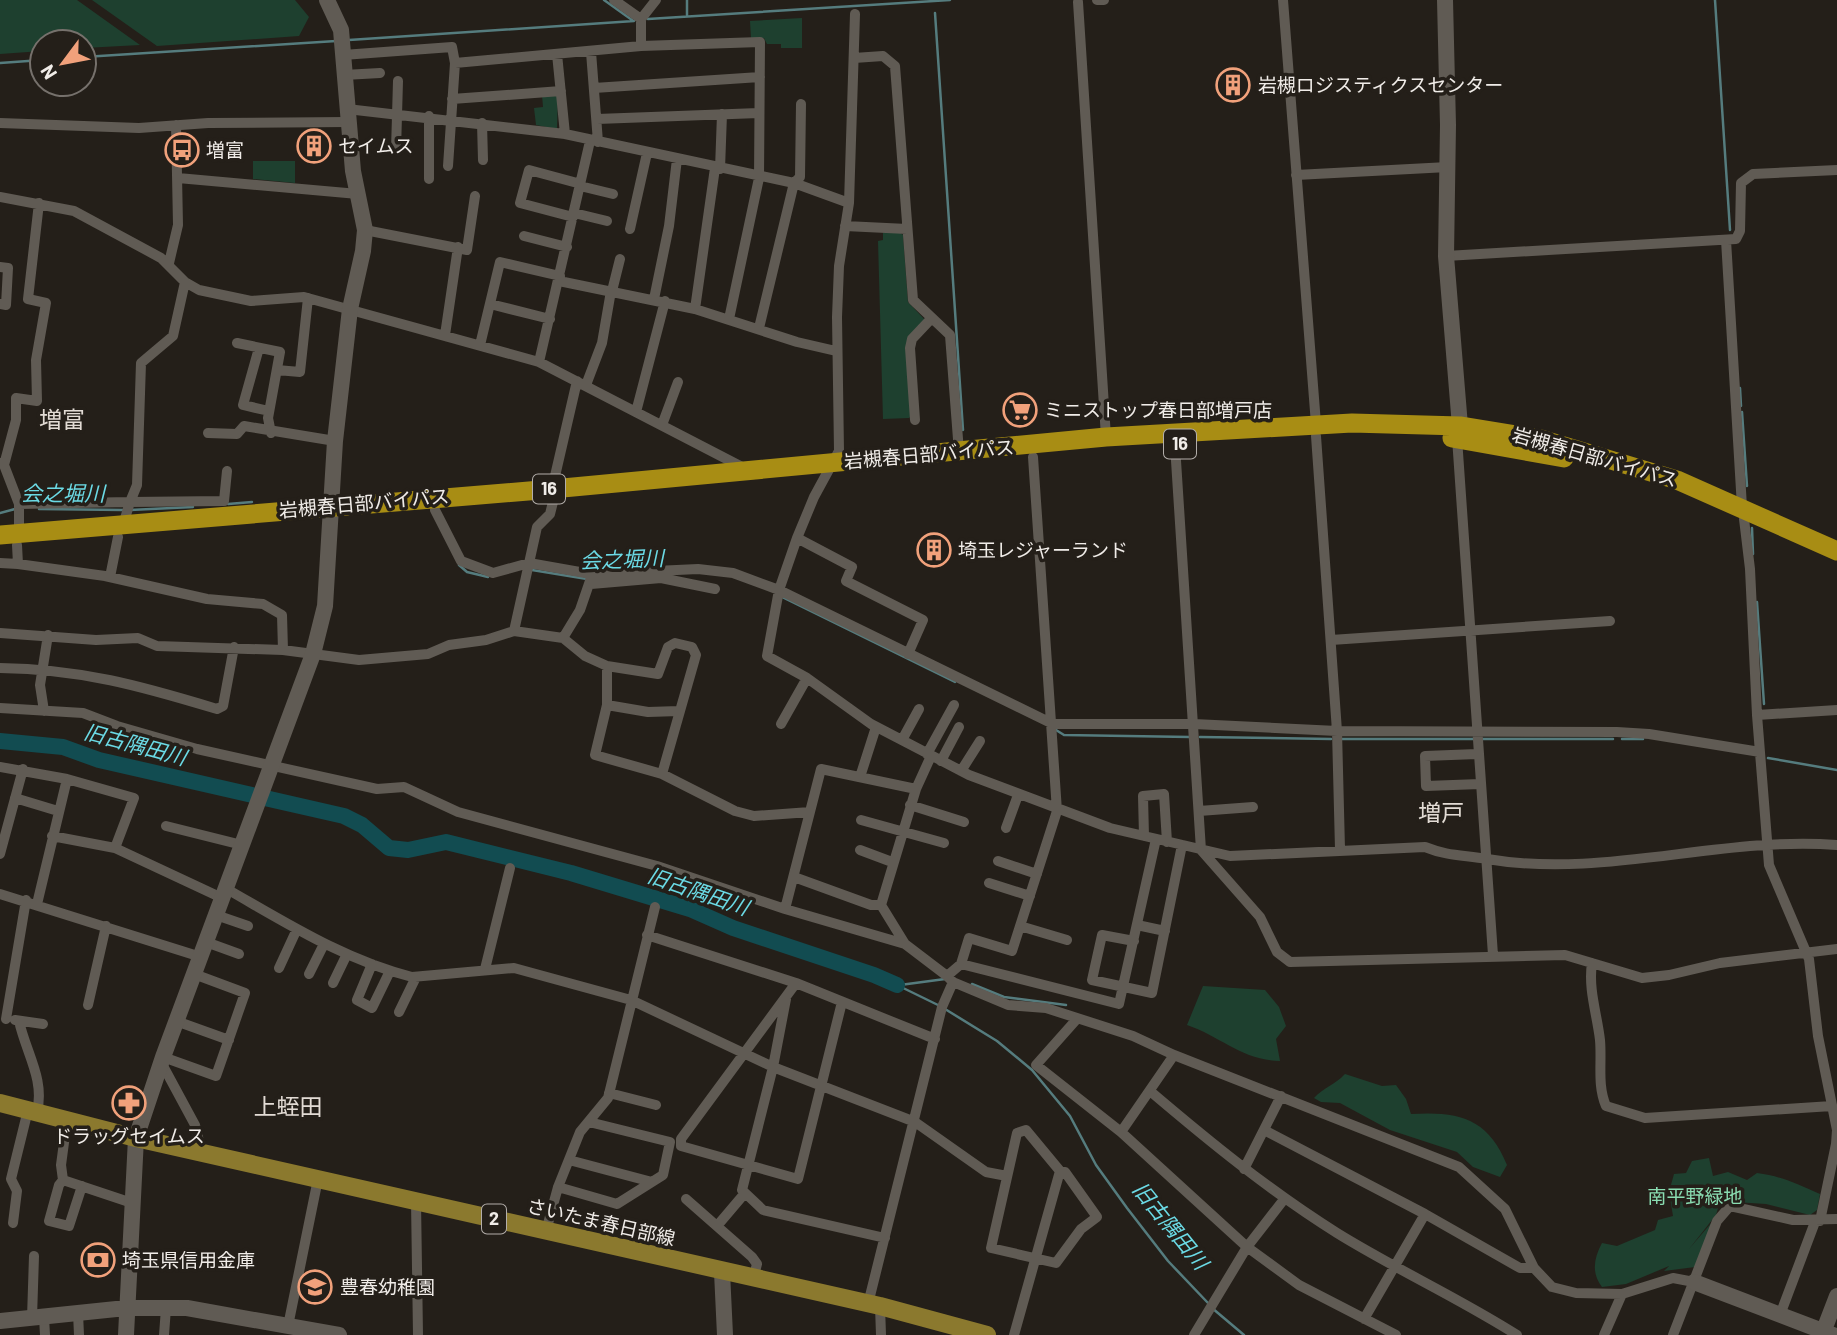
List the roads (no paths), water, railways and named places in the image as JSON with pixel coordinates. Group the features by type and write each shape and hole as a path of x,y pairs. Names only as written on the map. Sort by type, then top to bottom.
{"highway":[{"name":"岩槻春日部バイパス","path":"330,512 435,510 749,471 1033,457 1316,430"},
{"name":"岩槻春日部バイパス","path":"14,531 120,531 552,496 830,469 1107,437 1316,430 1458,432 1619,472 1743,513 1837,551"},
{"name":"岩槻春日部バイパス","path":"1743,513 1837,561"}],"main road":[{"name":"さいたま春日部線","path":"0,1103 136,1139 874,1305 980,1334"}],"street":[{"path":"126,1335 136,1139 162,1060 313,654 325,606 335,441 350,309 365,230 347,116 341,30 327,0"},
{"path":"614,0 641,19"},
{"path":"641,46 641,19 656,0"},
{"path":"1097,0 1104,0"},
{"path":"1283,0 1331,640 1340,849"},
{"path":"1445,0 1448,167 1446,256 1479,784 1493,955"},
{"path":"1078,2 1107,437"},
{"path":"855,14 849,203 839,266 836,351 839,451 797,538 779,590 767,656 807,678 876,727 961,771 1057,811 1156,839 1230,856 1425,846 1447,856 1511,864 1574,867 1767,843 1837,845"},
{"path":"455,63 641,46 760,42 759,178 729,319"},
{"path":"343,55 452,47 455,63 448,166"},
{"path":"539,362 594,141 597,119 591,52"},
{"path":"557,54 565,134"},
{"path":"854,58 883,56 895,66 913,300 950,335 953,417 959,452"},
{"path":"344,75 380,73"},
{"path":"594,88 760,77"},
{"path":"396,150 398,81"},
{"path":"453,99 561,91"},
{"path":"759,328 794,183 800,177 801,104"},
{"path":"597,119 759,113"},
{"path":"0,123 139,128 399,114 565,134 759,178 794,183 849,203"},
{"path":"695,309 717,168 722,114"},
{"path":"429,117 429,179"},
{"path":"482,123 482,160"},
{"path":"169,263 178,225 176,125"},
{"path":"630,229 647,153"},
{"path":"636,412 659,300 677,159"},
{"path":"1296,175 1448,167"},
{"path":"607,221 520,203 528,170 613,194"},
{"path":"1446,256 1736,239 1740,230 1741,183 1753,174 1837,170"},
{"path":"178,178 358,194"},
{"path":"365,230 467,250 475,196"},
{"path":"0,197 74,211 169,263 185,282 199,290 251,300 308,298 539,362 749,471"},
{"path":"0,563 14,531 2,464 16,420 16,398 37,401 36,360 46,303 28,299 39,203"},
{"path":"845,226 907,229"},
{"path":"524,236 567,247"},
{"path":"1726,240 1767,843 1772,873 1807,951 1836,1144 1817,1222 1780,1315"},
{"path":"445,335 458,247"},
{"path":"513,631 537,527 550,514 552,496 581,383 602,343 620,259"},
{"path":"480,345 500,262 560,279 695,309 797,342 836,351"},
{"path":"0,267 8,268 6,304 0,304"},
{"path":"110,577 120,531 137,485 141,363 173,336 185,282"},
{"path":"277,370 300,372 308,298"},
{"path":"490,304 550,319"},
{"path":"915,420 910,348 912,339 929,321"},
{"path":"237,343 280,352 269,411 271,433"},
{"path":"259,348 243,405 269,411"},
{"path":"662,425 678,382"},
{"path":"208,433 237,434 244,426 271,433 335,441"},
{"path":"1175,444 1202,850 1260,917 1277,952 1290,962 1565,955 1642,978 1807,951 1837,949"},
{"path":"881,1335 874,1305 885,1238 950,979 961,964 969,938 1012,951 1057,811 1033,457"},
{"path":"14,531 130,502 224,501 227,471"},
{"path":"435,510 461,561 493,573 528,568 591,579 733,573 779,590 1053,724 1194,724 1337,731 1649,734 1760,752"},
{"path":"14,531 110,577 206,599 263,604 282,615 283,650"},
{"path":"797,538 852,567 846,581 923,620 908,654"},
{"path":"669,574 715,589"},
{"path":"563,638 591,579"},
{"path":"1331,640 1610,621"},
{"path":"0,633 96,640 138,638 157,646 283,650 359,660 428,654 449,645 486,640 513,631 563,638 585,656 607,666 658,674 668,647 676,643 692,647 696,654 662,774"},
{"path":"44,710 40,685 48,635"},
{"path":"0,668 42,668 118,680 217,709 223,706 234,647"},
{"path":"607,666 607,705 595,755 662,774 735,811 754,816 810,812"},
{"path":"781,724 807,678"},
{"path":"607,705 648,712 678,711"},
{"path":"954,705 933,757 916,789 881,905 905,944 950,979 1008,1005 1046,1008 1076,1020 1133,1036 1174,1055 1459,1167 1506,1209 1534,1268 1543,1280 1564,1291 1622,1294 1673,1278 1694,1282 1826,1334 1837,1296"},
{"path":"0,708 83,713 117,726 197,749 377,789 404,787 458,812 657,866 785,909 905,944"},
{"path":"902,740 919,709"},
{"path":"1757,715 1837,710"},
{"path":"860,777 876,727"},
{"path":"933,757 959,727"},
{"path":"961,771 980,741"},
{"path":"1478,754 1425,755 1426,786 1479,784"},
{"path":"0,767 23,769 134,798 115,848"},
{"path":"785,909 821,768 916,789"},
{"path":"0,854 23,769"},
{"path":"43,1024 3,1018 31,902 52,836 66,779"},
{"path":"1006,828 1018,795"},
{"path":"15,798 58,811"},
{"path":"911,805 964,822"},
{"path":"1199,811 1252,807"},
{"path":"861,820 944,843"},
{"path":"166,826 242,845"},
{"path":"52,836 115,848 223,893 324,944 390,971 416,977 514,968 534,971 631,1000 773,1067 915,1122 986,1172 1007,1176"},
{"path":"961,964 1119,1004 1156,839"},
{"path":"1134,941 1102,935 1092,979 1152,993 1182,845"},
{"path":"860,850 892,862"},
{"path":"998,861 1037,874"},
{"path":"485,969 510,868"},
{"path":"793,877 871,905 881,905"},
{"path":"989,883 1030,896"},
{"path":"0,894 106,926 203,950 239,954"},
{"path":"546,1231 558,1187 580,1132 609,1093 655,906"},
{"path":"216,915 248,926"},
{"path":"1137,925 1165,931"},
{"path":"89,1004 106,926"},
{"path":"1020,926 1067,940"},
{"path":"278,968 297,929"},
{"path":"647,934 796,983 935,1039"},
{"path":"309,974 324,944"},
{"path":"333,983 347,954"},
{"path":"1592,963 1590,979 1600,1042 1600,1093 1606,1106 1645,1118 1832,1106"},
{"path":"372,964 357,1000 372,1008 390,971"},
{"path":"162,1060 216,1076 245,993 194,974"},
{"path":"399,1012 416,977"},
{"path":"796,983 681,1139 681,1146 798,1179 842,1002"},
{"path":"787,995 773,1067 741,1190 763,1210 885,1238"},
{"path":"1076,1020 1036,1065 1121,1132 1247,1247 1298,1285 1396,1335"},
{"path":"13,1223 16,1191 11,1179 41,1094 39,1079 28,1054 19,1021"},
{"path":"177,1021 229,1040"},
{"path":"1121,1132 1174,1055"},
{"path":"162,1060 195,1125 202,1153"},
{"path":"1150,1091 1244,1169 1284,1198 1339,1234 1512,1334"},
{"path":"609,1093 656,1105"},
{"path":"1244,1169 1281,1096"},
{"path":"64,1180 61,1165 67,1120"},
{"path":"558,1187 617,1204 663,1175 670,1142 589,1122"},
{"path":"1026,1130 1060,1173 1065,1172 1097,1217 1081,1229 1056,1263 991,1248 1017,1133 1026,1130"},
{"path":"1264,1130 1425,1214 1520,1268 1534,1268"},
{"path":"569,1160 652,1182"},
{"path":"1014,1335 1060,1173"},
{"path":"288,1326 318,1179"},
{"path":"64,1180 132,1203"},
{"path":"64,1180 59,1185 49,1221 69,1226 82,1186"},
{"path":"716,1226 745,1193"},
{"path":"1194,1335 1247,1247 1284,1198"},
{"path":"686,1199 752,1257 757,1264 753,1279"},
{"path":"416,1201 418,1335"},
{"path":"1673,1335 1717,1221 1730,1206 1817,1222 1837,1219"},
{"path":"1364,1319 1425,1214"},
{"path":"34,1256 38,1317 46,1335"},
{"path":"722,1272 725,1335"},
{"path":"1604,1335 1622,1294"},
{"path":"0,1321 126,1308 187,1308 267,1329 288,1326 332,1334"},
{"path":"164,1335 166,1308"},
{"path":"78,1313 79,1335"}],"waterway":[{"path":"604,0 632,20"},
{"path":"687,0 687,15"},
{"path":"648,19 950,0"},
{"path":"1715,0 1730,230"},
{"path":"935,13 963,430"},
{"path":"349,40 634,21"},
{"path":"98,56 336,41"},
{"path":"0,63 28,61"},
{"path":"1740,388 1741,406"},
{"path":"1742,412 1747,486"},
{"name":"会之堀川","path":"228,504 252,502"},
{"name":"会之堀川","path":"130,510 193,507"},
{"name":"会之堀川","path":"0,513 15,509"},
{"name":"会之堀川","path":"39,509 123,510"},
{"path":"1752,528 1753,554"},
{"name":"会之堀川","path":"459,565 467,572 488,577"},
{"name":"会之堀川","path":"532,570 587,579"},
{"path":"782,597 955,682"},
{"path":"1757,602 1764,704"},
{"path":"1056,730 1064,735 1190,737"},
{"path":"1200,737 1331,739"},
{"path":"1342,739 1473,739"},
{"path":"1483,739 1613,739"},
{"path":"1622,739 1643,739"},
{"name":"旧古隅田川","path":"0,741 63,747 99,760 344,816 362,825 389,848 408,850 446,842 571,873 690,909 733,928 897,985"},
{"path":"1768,758 1837,770"},
{"path":"900,985 945,979"},
{"path":"972,984 1004,997 1066,1005"},
{"name":"旧古隅田川","path":"897,985 940,1006"},
{"name":"旧古隅田川","path":"945,1009 997,1041 1032,1070 1070,1116 1096,1165 1127,1208 1168,1261 1208,1303"},
{"name":"旧古隅田川","path":"1212,1308 1244,1335"}],"place":[{"name":"岩槻ロジスティクスセンター","path":"1233,85"},
{"name":"セイムス","path":"314,146"},
{"name":"増富","path":"182,150"},
{"name":"ミニストップ春日部増戸店","path":"1020,410"},
{"name":"埼玉レジャーランド","path":"934,550"},
{"name":"ドラッグセイムス","path":"129,1103"},
{"name":"埼玉県信用金庫","path":"98,1260"},
{"name":"豊春幼稚園","path":"315,1287"}],"district":[{"name":"増富","path":"62,420"},
{"name":"増戸","path":"1441,813"},
{"name":"上蛭田","path":"288,1107"}],"park label":[{"name":"南平野緑地","path":"1695,1196"}]}
